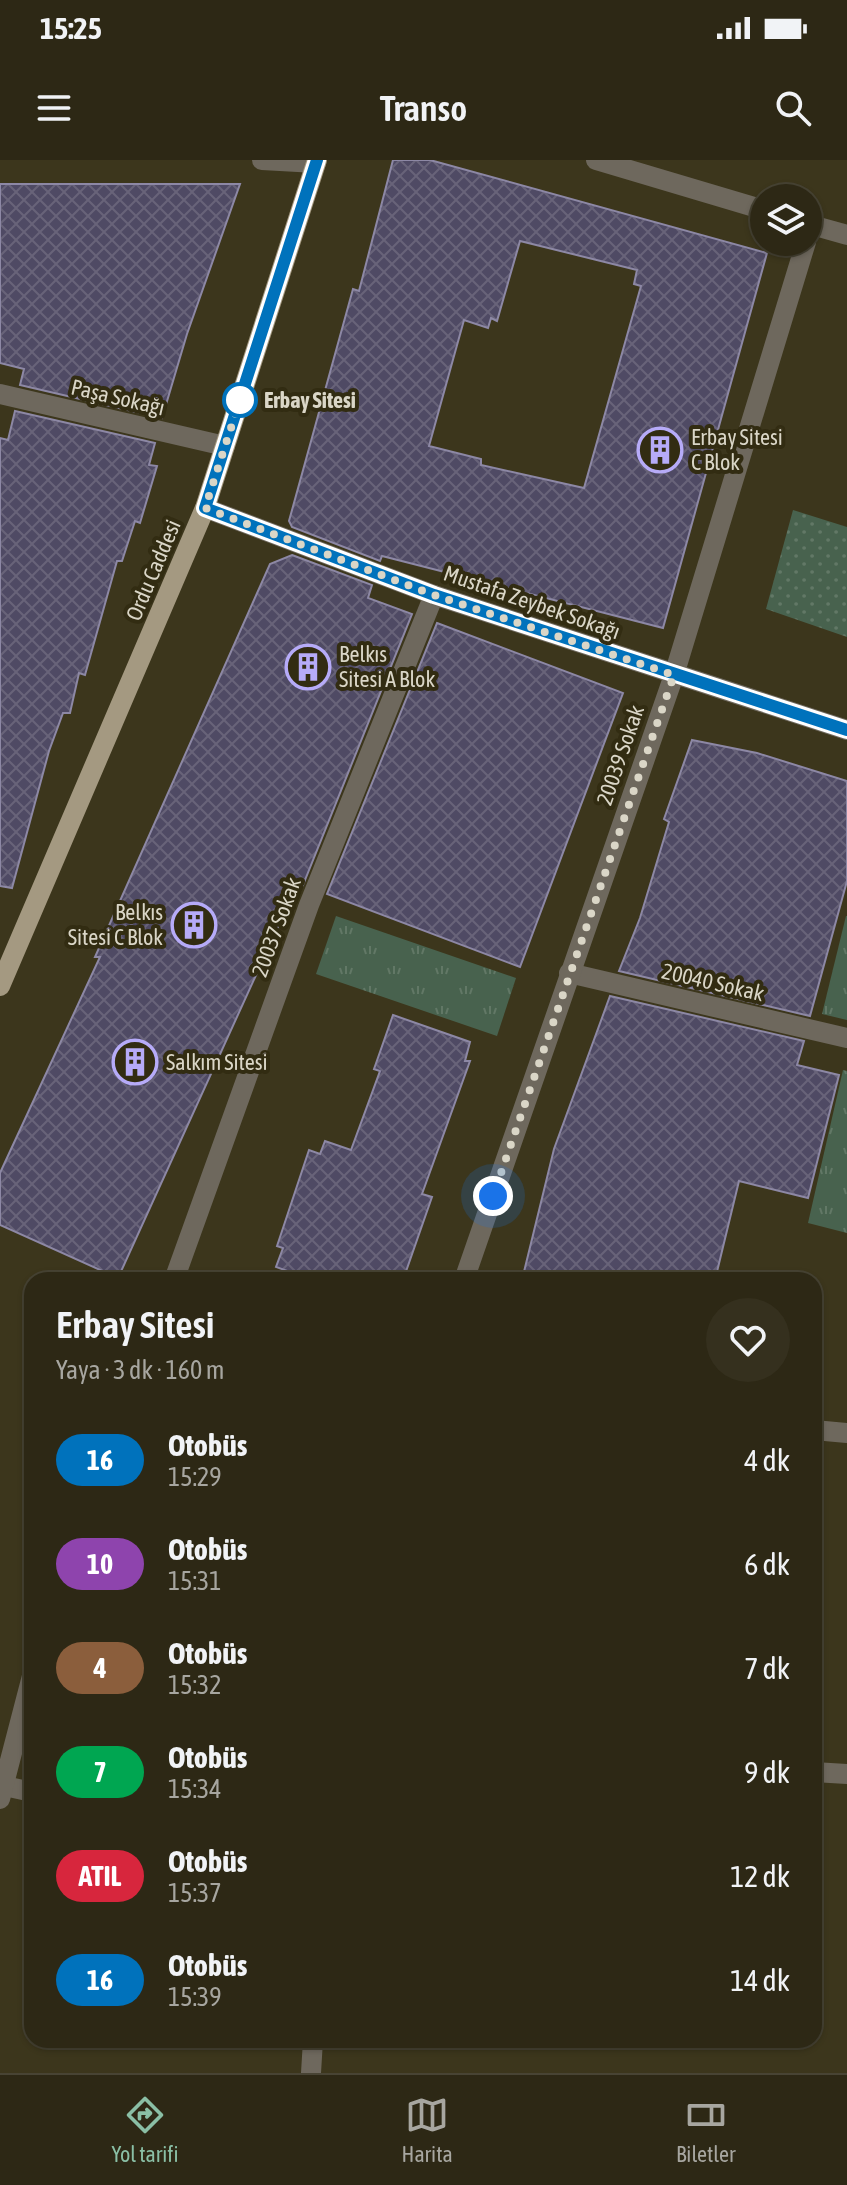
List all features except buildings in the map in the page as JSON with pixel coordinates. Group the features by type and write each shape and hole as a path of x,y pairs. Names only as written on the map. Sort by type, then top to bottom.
{"main road":[{"name":"Ordu Caddesi","path":"0,986 205,508 316,162"}],"street":[{"path":"262,160 316,162"},
{"path":"596,160 750,206"},
{"path":"822,233 847,235"},
{"name":"20039 Sokak","path":"467,1272 674,675 801,256"},
{"name":"Paşa Sokağı","path":"0,394 225,446"},
{"name":"Mustafa Zeybek Sokağı","path":"205,508 434,595 847,730"},
{"name":"20037 Sokak","path":"177,1272 309,905 434,595"},
{"name":"20040 Sokak","path":"569,973 847,1038"},
{"path":"822,1431 847,1433"},
{"path":"24,1705 1,1790 24,1791"},
{"path":"822,1772 847,1774"},
{"path":"311,2073 313,2048"}],"green space":[{"path":"793,510 847,527 847,637 766,609"},
{"path":"336,916 516,978 497,1036 316,974"},
{"path":"847,916 847,1020 822,1014"},
{"path":"843,1070 847,1071 847,1233 808,1223"}],"bus line":[{"name":"16","path":"317,160 205,508 434,595 847,730"}],"place":[{"name":"Erbay Sitesi","path":"240,400"},
{"name":"Erbay Sitesi C Blok","path":"660,450"},
{"name":"Belkıs Sitesi A Blok","path":"308,667"},
{"name":"Belkıs Sitesi C Blok","path":"194,925"},
{"name":"Salkım Sitesi","path":"135,1062"}],"route":[{"path":"240,400 205,508 434,595 674,675 493,1196"}]}
